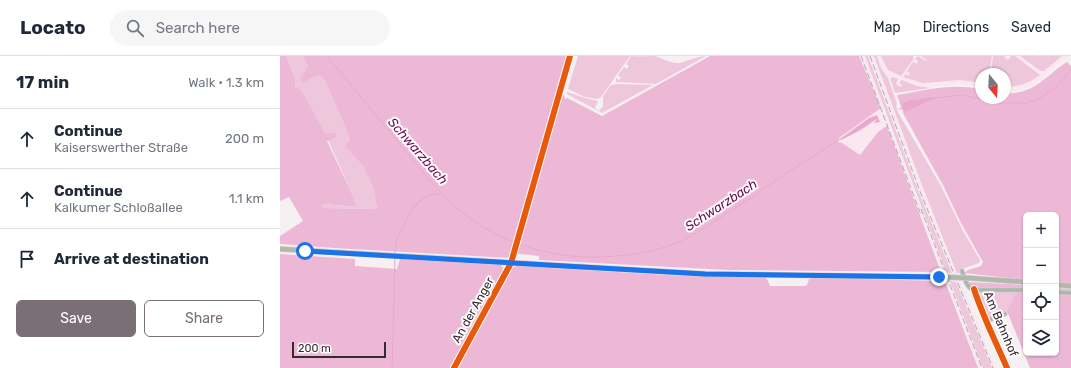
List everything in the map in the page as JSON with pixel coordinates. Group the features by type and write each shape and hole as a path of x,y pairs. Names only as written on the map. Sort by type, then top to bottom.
{"main road":[{"path":"280,249 720,275 939,277 1023,282"},
{"path":"1059,285 1071,286"}],"street":[{"name":"An der Anger","path":"454,368 511,263"},
{"name":"Am Bahnhof","path":"962,271 966,283 974,290 1023,290"},
{"name":"Am Bahnhof","path":"974,290 986,321 1008,368"},
{"path":"1059,292 1071,293"},
{"name":"Am Bahnhof","path":"986,321 1006,314"}],"shaded area":[{"path":"280,56 286,56 296,80 295,87 301,90 325,133 335,133 336,137 327,141 352,194 356,207 323,204 322,208 377,209 374,190 363,166 344,146 350,140 325,81 321,76 313,77 303,83 300,78 308,66 303,56 569,56 558,94 564,95 565,99 567,98 602,116 710,56 859,56 881,108 839,138 838,142 860,155 878,132 887,126 941,272 728,270 539,260 539,256 512,253 510,258 280,244 280,236 303,221 289,197 280,201"},
{"path":"286,56 303,56 308,66 300,78 321,76 325,81 350,140 344,146 363,166 374,190 377,209 321,208 323,204 355,207 352,194 325,133 295,87 296,80"},
{"path":"578,56 630,56 601,97 597,99 585,97 568,89"},
{"path":"631,56 653,56 678,63 706,56 656,84 616,82 616,78 619,80 621,78 618,75 624,67 627,69 629,66 626,64"},
{"path":"859,56 865,56 869,65 983,368 978,368 888,126 878,132 860,155 838,143 839,138 881,108"},
{"path":"865,56 868,56 920,195 952,273 946,272"},
{"path":"868,56 874,56 925,193 996,368 992,368 936,234"},
{"path":"874,56 877,56 881,68 888,78 899,114 941,186 963,231 980,260 979,263 959,270 960,273 957,273 925,193"},
{"path":"876,56 1070,56 1056,65 1041,80 1033,85 1017,91 1011,92 1011,68 975,68 975,87 960,84 890,94"},
{"path":"881,56 913,56 913,60 901,76 888,70"},
{"path":"918,56 926,61 927,60 921,56 992,56 990,68 975,68 975,82 961,80 923,83 903,77 906,74 909,76 910,73 907,71 913,62 917,64 918,61 915,59"},
{"path":"993,56 1004,56 1008,60 1011,56 1015,56 1040,75 1024,84 1011,86 1011,68 992,68"},
{"path":"1020,56 1062,56 1044,71 1041,71"},
{"path":"1067,62 1071,66 1071,284 1059,283 1059,212 1023,212 1023,280 964,273 968,270 981,266 983,262 904,115 897,95 939,88 970,87 975,88 975,104 1011,104 1011,93 1032,88"},
{"path":"893,77 898,79 896,84 901,87 902,85 899,83 902,80 917,86 930,88 895,93 891,80"},
{"path":"611,85 653,85 602,113 567,94 567,92 598,101 595,108 599,111 603,106 603,96"},
{"path":"934,97 936,98 905,112 902,104 907,101"},
{"path":"877,115 880,122 874,123 878,119 875,120 858,131 841,140 840,139 869,118"},
{"path":"280,254 355,259 355,266 397,269 400,259 501,265 504,272 507,273 512,267 518,266 683,276 763,277 767,279 770,286 804,286 807,285 809,279 813,278 945,281 978,368 280,368"},
{"path":"950,281 956,282 992,368 983,368"},
{"path":"967,282 1023,285 1023,351 1007,311 1016,292 974,289 970,287"},
{"path":"1059,288 1071,289 1071,368 1030,368 1025,356 1059,356"},
{"path":"1016,292 1007,312 988,319 978,293"}],"waterway":[{"name":"Schwarzbach","path":"327,56 427,178 458,209 473,221 507,239 525,246 563,255 582,257 624,255 646,252 679,242 698,232 756,195 840,139"},
{"name":"Schwarzbach","path":"936,98 962,95 1000,103 1027,103 1040,98 1056,87 1071,70"},
{"name":"Schwarzbach","path":"899,109 904,107"},
{"path":"395,253 396,241 414,206 424,198 434,194 443,195"},
{"path":"392,368 395,257"}],"railway":[{"path":"861,56 921,215"},
{"path":"870,56 921,194 993,368"},
{"path":"921,209 982,368"}],"cycle path":[{"path":"454,368 511,263 570,56"},
{"path":"974,289 985,319 1007,368"}],"route":[{"path":"305,251 728,275 939,277"}]}
